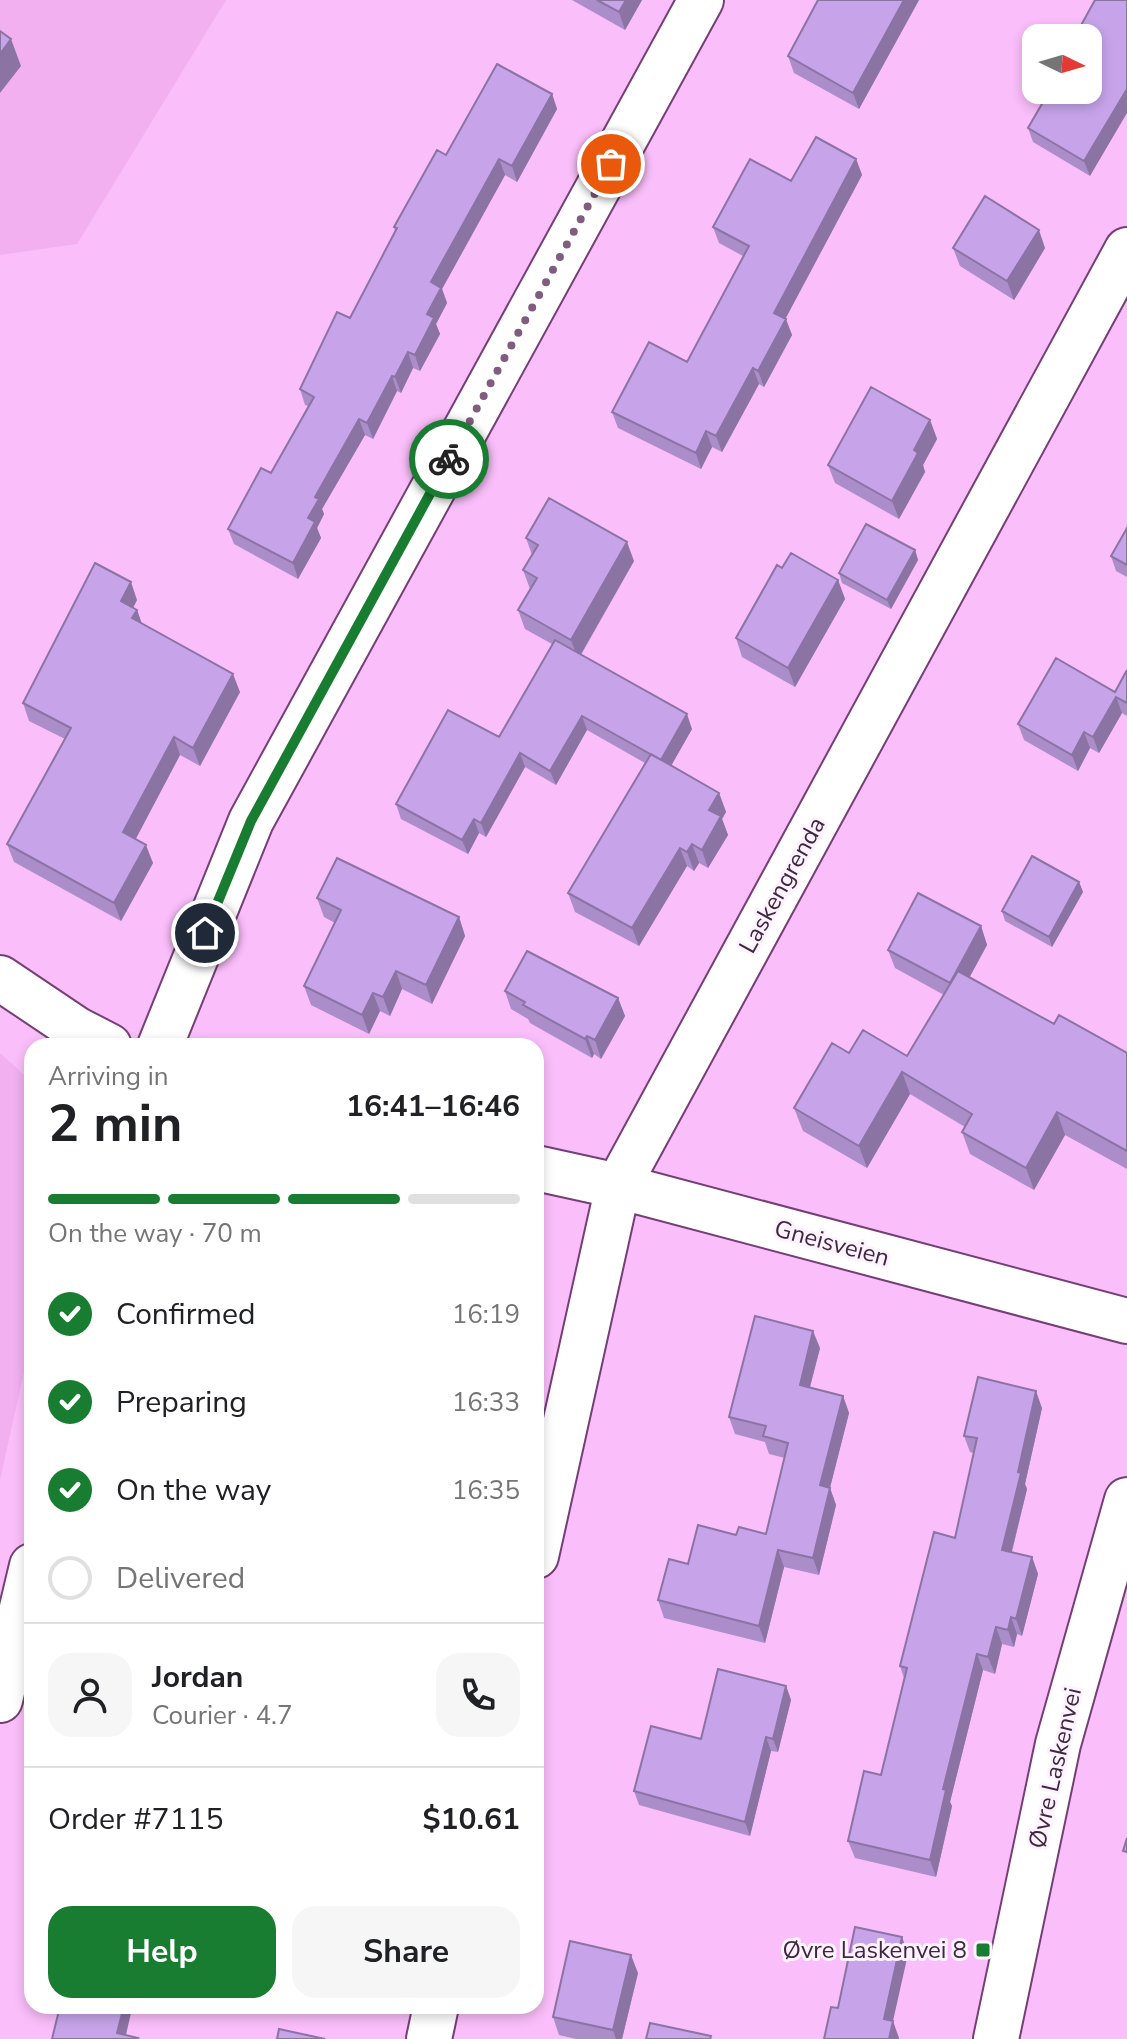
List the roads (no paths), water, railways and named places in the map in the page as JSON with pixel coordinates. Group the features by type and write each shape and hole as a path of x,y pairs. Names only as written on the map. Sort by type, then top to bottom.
{"street":[{"path":"163,1038 251,821 701,0"},
{"name":"Laskengrenda","path":"544,1520 618,1186 1127,250"},
{"path":"0,978 93,1038"},
{"name":"Gneisveien","path":"544,1170 618,1186 1127,1321"},
{"name":"Øvre Laskenvei","path":"996,2039 1058,1744 1127,1500"},
{"path":"0,1700 24,1600"},
{"path":"429,2039 434,2014"}],"place":[{"name":"Øvre Laskenvei 8","path":"983,1950"}]}
